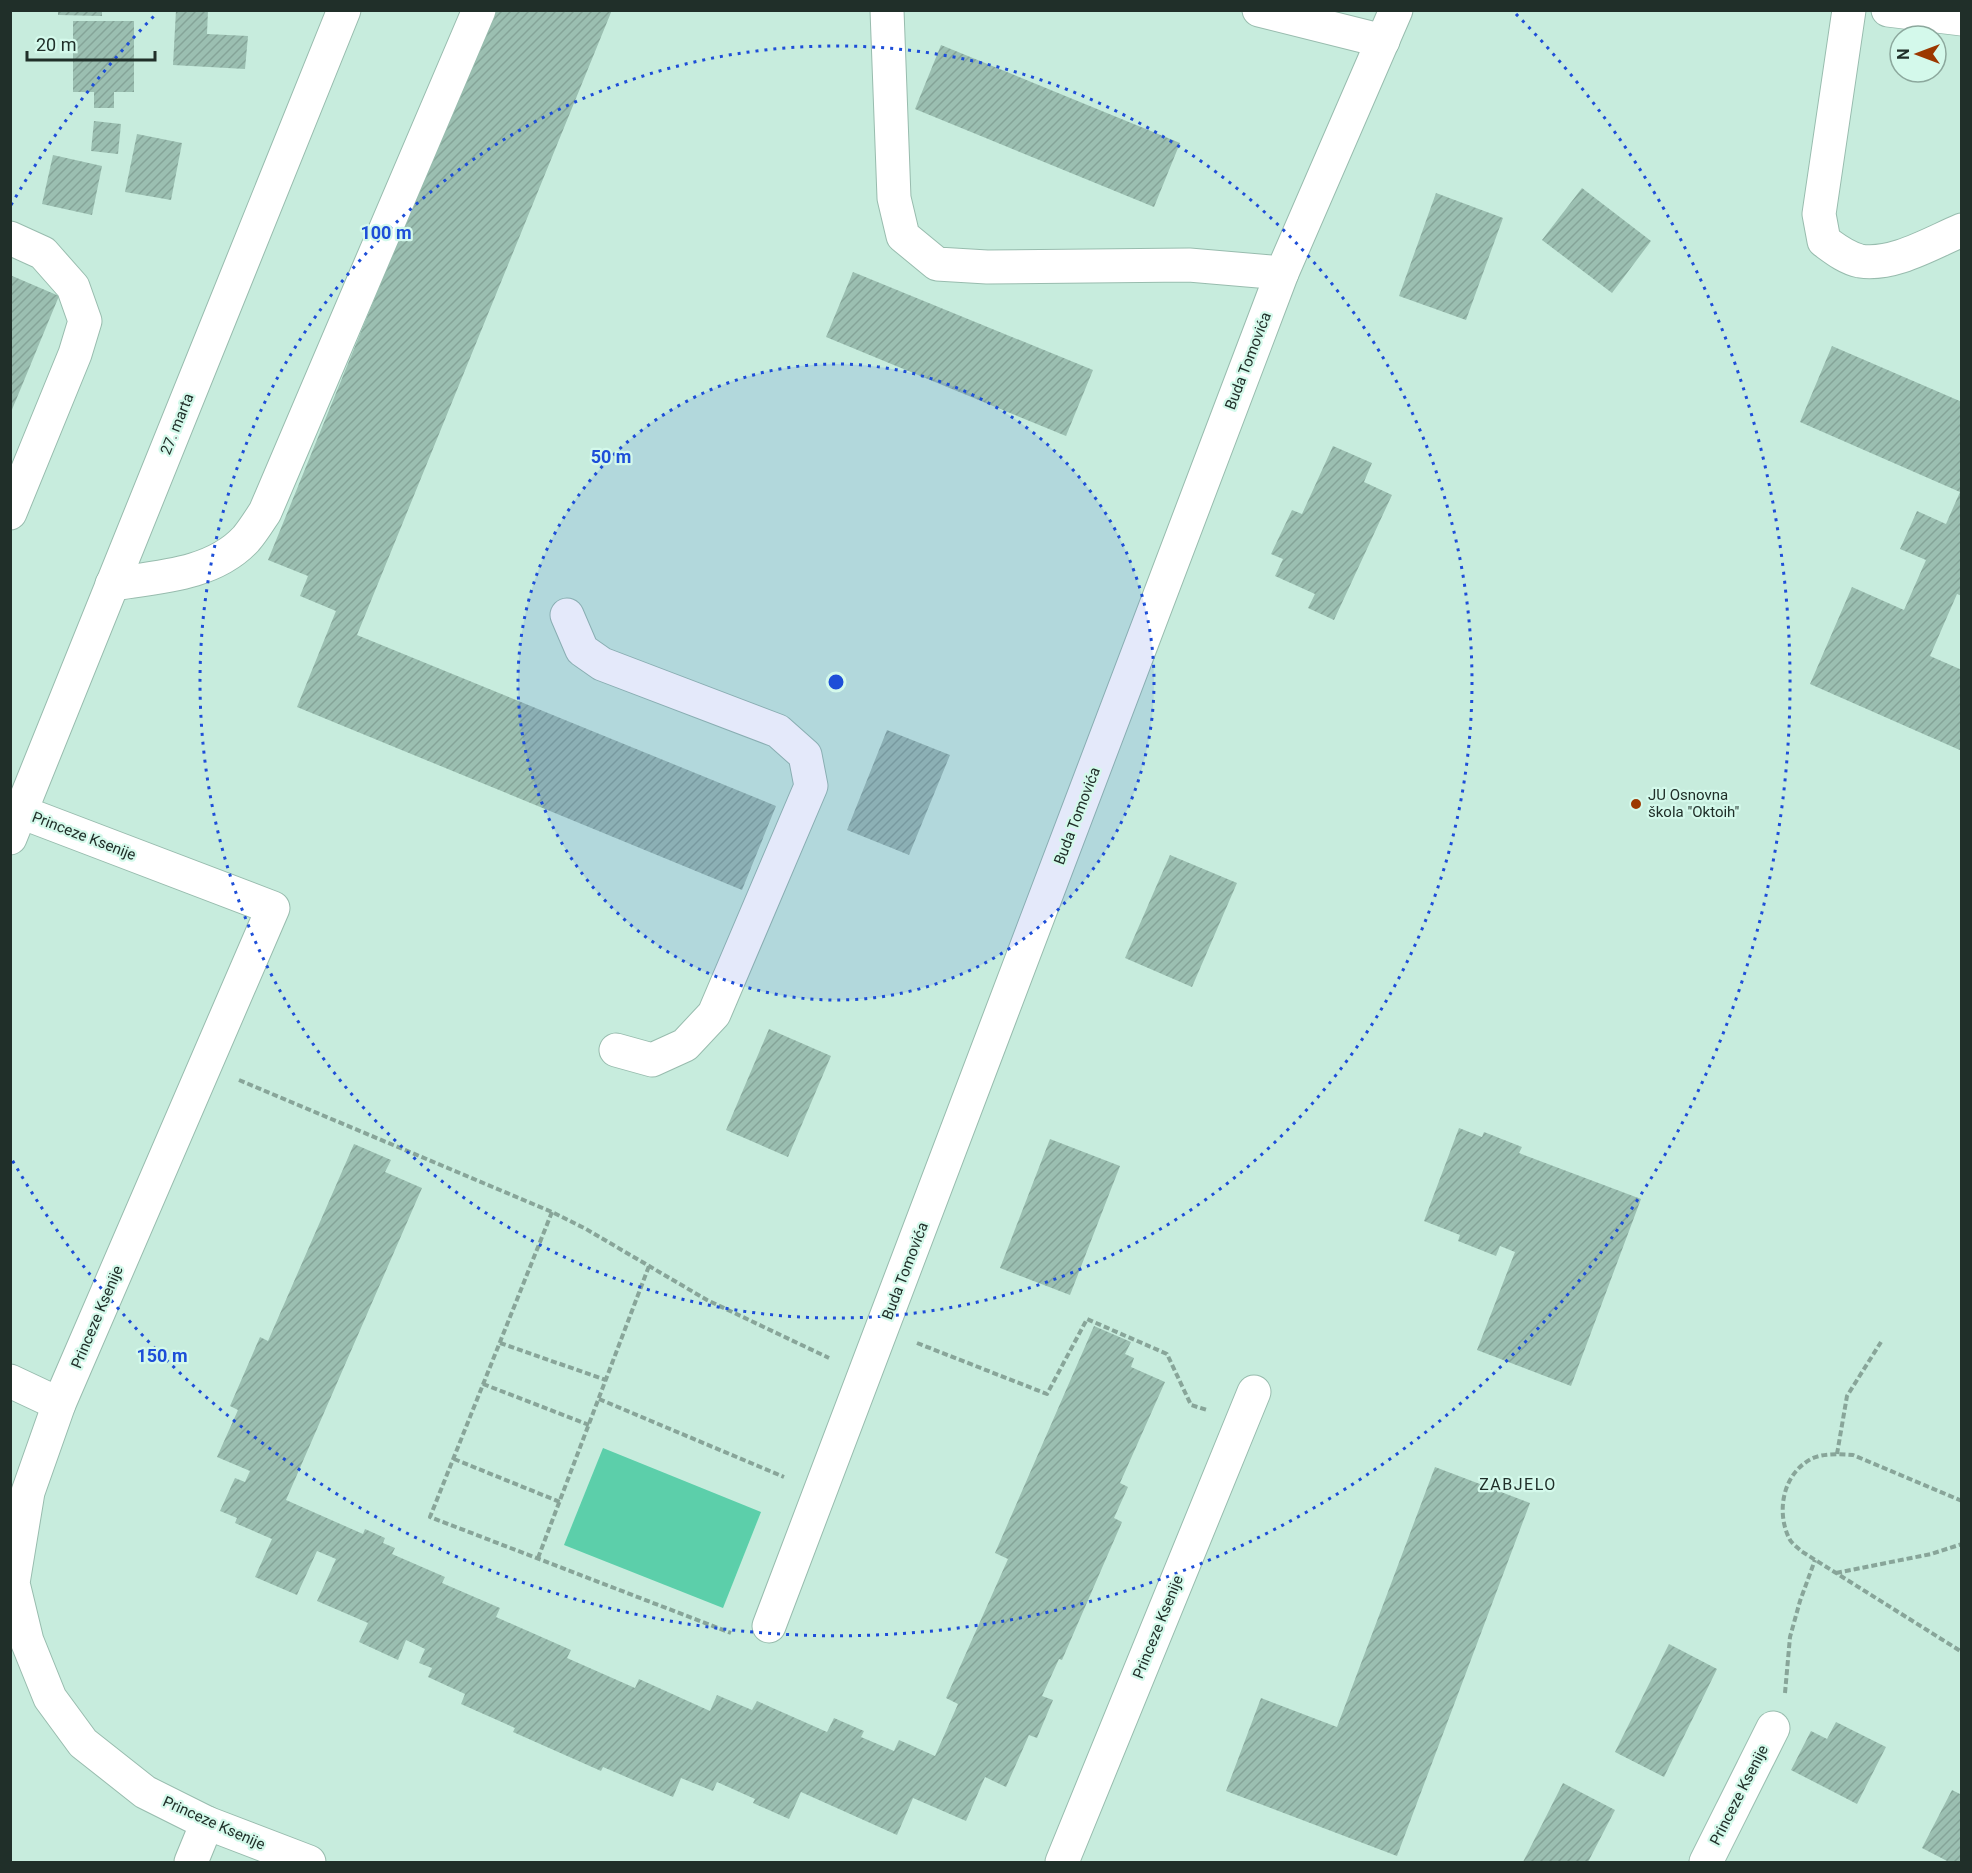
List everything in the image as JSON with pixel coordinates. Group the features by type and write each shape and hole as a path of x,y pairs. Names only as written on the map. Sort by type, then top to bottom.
{"street":[{"name":"27. marta","path":"16,825 344,10"},
{"path":"112,584 190,571 221,558 246,539 265,512 479,10"},
{"path":"887,10 894,198 903,236 937,264 987,267 1189,265 1282,273"},
{"path":"1259,10 1383,41"},
{"name":"Buda Tomovića","path":"769,1626 822,1492 1282,273 1396,10"},
{"path":"1849,10 1819,214 1824,241 1840,254 1860,261 1882,260 1903,255 1962,230"},
{"path":"1888,10 1962,19"},
{"path":"10,238 43,253 73,287 84,321 75,354 10,513"},
{"path":"567,615 582,650 602,664 778,731 805,755 811,786 714,1014 685,1045 652,1060 616,1050"},
{"name":"Princeze Ksenije","path":"16,825 273,908 59,1404 28,1492 13,1583 27,1641 50,1698 83,1743 145,1792 207,1823 309,1863"},
{"path":"10,1381 59,1404"},
{"name":"Princeze Ksenije","path":"1062,1863 1249,1406"},
{"name":"Princeze Ksenije","path":"1706,1863 1773,1728"},
{"path":"191,1863 207,1823"}],"path":[{"path":"205,1067 270,1092 552,1212 586,1229 707,1300 865,1376"},
{"path":"552,1212 430,1517 762,1644 769,1626"},
{"path":"538,1558 649,1266"},
{"path":"883,1330 1047,1394 1087,1319 1167,1354 1191,1405 1249,1406"},
{"path":"1837,1454 1846,1396 1881,1342"},
{"path":"500,1343 606,1380"},
{"path":"483,1384 589,1425"},
{"path":"599,1399 822,1492"},
{"path":"1962,1501 1853,1455 1837,1454 1811,1459 1792,1475 1784,1496 1781,1513 1789,1540 1801,1551 1962,1652"},
{"path":"454,1459 560,1502"},
{"path":"1835,1573 1930,1554 1962,1544"},
{"path":"1773,1728 1786,1689 1790,1637 1815,1560"}],"green space":[{"path":"603,1448 761,1512 723,1608 564,1545"}],"building":[{"path":"58,10 102,10 102,16 58,15"},
{"path":"176,10 208,10 207,34 248,36 245,69 173,65"},
{"path":"492,10 612,10 357,635 776,806 742,890 297,707 336,611 300,596 308,576 268,560"},
{"path":"73,21 134,21 134,92 114,92 114,108 94,108 94,92 73,92"},
{"path":"941,45 1180,143 1154,207 915,109"},
{"path":"94,121 121,124 118,154 91,151"},
{"path":"137,134 182,143 171,200 125,192"},
{"path":"53,155 102,166 92,215 42,204"},
{"path":"1582,188 1651,241 1612,293 1542,240"},
{"path":"1436,193 1503,218 1466,320 1399,296"},
{"path":"853,272 1093,370 1066,436 826,337"},
{"path":"10,275 59,296 11,412 10,412"},
{"path":"1832,346 1962,402 1962,596 1957,594 1930,656 1962,670 1962,751 1810,684 1852,587 1904,610 1926,560 1900,549 1917,511 1946,524 1960,492 1800,422"},
{"path":"1333,446 1372,463 1364,482 1392,495 1334,620 1308,608 1315,594 1275,576 1283,559 1271,554 1292,510 1302,514"},
{"path":"887,730 950,755 909,855 847,830"},
{"path":"1170,855 1237,883 1192,987 1125,958"},
{"path":"769,1029 831,1056 788,1157 726,1130"},
{"path":"1459,1128 1482,1137 1484,1132 1522,1147 1519,1153 1641,1199 1571,1386 1477,1350 1515,1252 1500,1246 1496,1256 1458,1241 1460,1235 1424,1221"},
{"path":"1050,1139 1120,1166 1070,1295 1000,1268"},
{"path":"354,1144 391,1160 385,1172 422,1188 286,1500 363,1534 365,1529 385,1538 383,1543 395,1548 392,1554 445,1577 442,1583 500,1608 496,1617 571,1650 567,1658 635,1688 639,1679 710,1711 717,1695 752,1710 757,1701 827,1732 834,1718 864,1731 861,1737 894,1751 899,1740 935,1756 958,1704 946,1698 1008,1559 995,1553 1094,1326 1131,1342 1125,1354 1134,1358 1131,1367 1165,1382 1120,1483 1128,1487 1114,1518 1122,1522 1062,1660 1059,1659 1042,1696 1053,1700 1037,1738 1029,1735 1006,1787 985,1777 966,1821 913,1798 897,1835 801,1792 789,1819 753,1803 755,1799 717,1782 713,1791 681,1778 673,1797 603,1767 601,1771 513,1732 515,1728 461,1704 465,1694 428,1677 432,1668 419,1663 425,1649 406,1640 398,1660 359,1642 368,1623 317,1601 336,1559 317,1551 297,1595 255,1577 272,1539 235,1523 237,1518 220,1511 235,1478 245,1482 250,1471 217,1457 238,1410 230,1406 260,1337 268,1341"},
{"path":"1435,1467 1530,1503 1397,1856 1226,1791 1261,1698 1337,1727"},
{"path":"1669,1644 1717,1669 1664,1777 1615,1752"},
{"path":"1836,1722 1886,1747 1857,1804 1791,1770 1811,1731 1827,1739"},
{"path":"1563,1783 1615,1810 1588,1862 1523,1862"},
{"path":"1952,1790 1962,1795 1962,1862 1949,1862 1922,1848"}],"place":[{"name":"JU Osnovna škola \"Oktoih\"","path":"1636,804"}],"district":[{"name":"ZABJELO","path":"1518,1484"}]}
